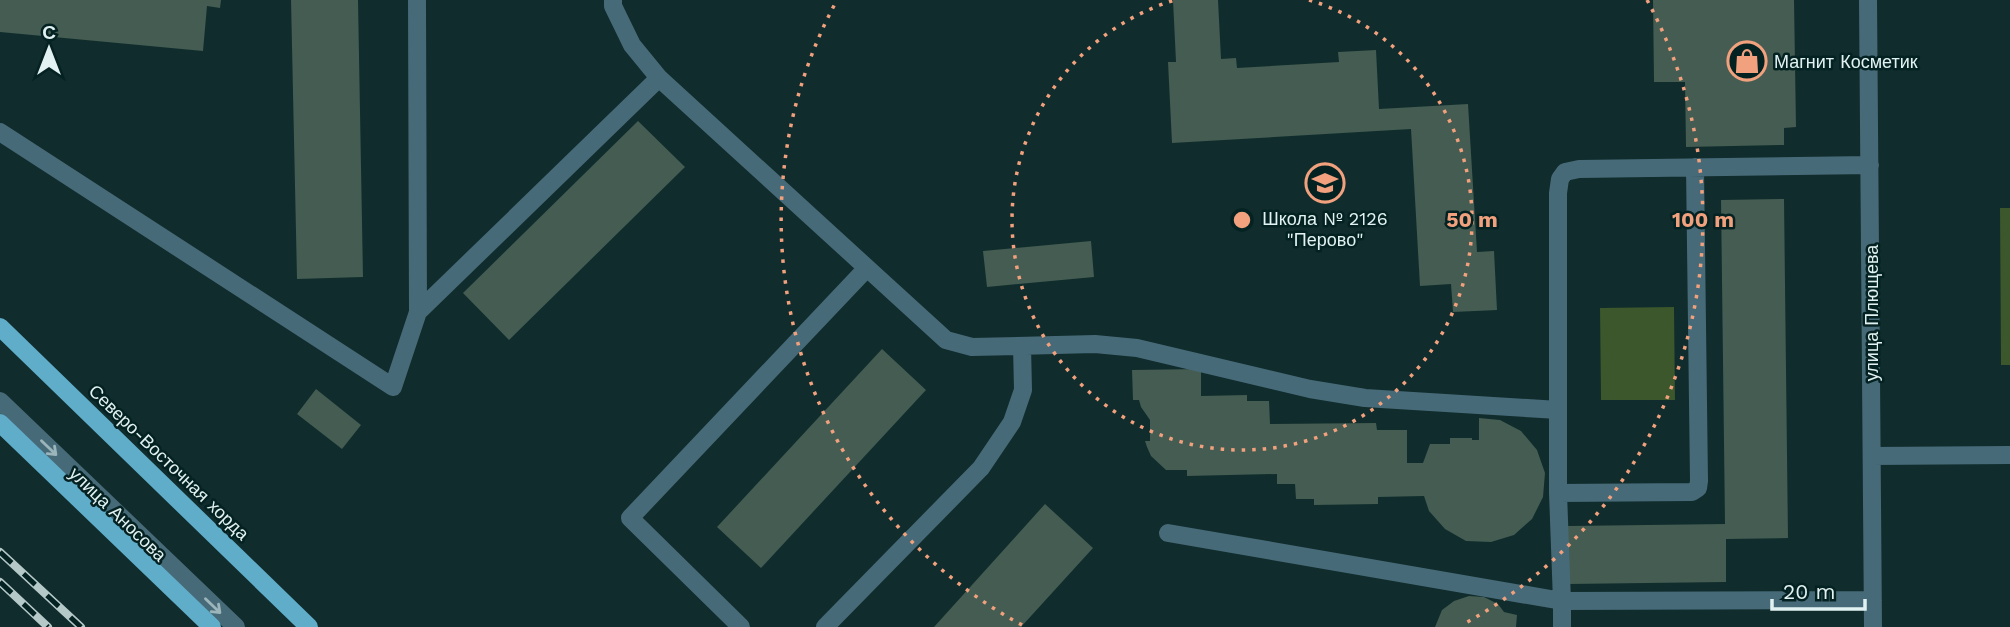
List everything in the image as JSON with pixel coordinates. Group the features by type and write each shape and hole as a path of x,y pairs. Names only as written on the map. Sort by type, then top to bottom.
{"main road":[{"name":"Северо-Восточная хорда","path":"5,332 310,627"},
{"path":"0,423 212,627"}],"street":[{"path":"0,132 394,387 418,312 417,0"},
{"path":"613,0 613,6 632,45 659,78 946,340 972,347 1095,344 1137,348 1310,389 1365,398 1558,410"},
{"name":"улица Плющева","path":"1868,0 1873,627"},
{"path":"418,312 659,78"},
{"path":"1562,627 1558,493 1560,179 1565,172 1579,169 1870,165"},
{"path":"1558,493 1692,492 1698,488 1695,167"},
{"path":"741,627 630,518 867,268"},
{"path":"825,627 981,468 1012,422 1023,390 1022,346"},
{"name":"улица Аносова","path":"0,401 236,627"},
{"path":"1872,456 2010,455"},
{"path":"1168,533 1562,601 1873,600"}],"green space":[{"path":"2000,208 2010,208 2010,365 2001,365"},
{"path":"1674,307 1675,400 1601,400 1600,308"}],"building":[{"path":"0,0 221,0 220,8 207,6 203,51 0,32"},
{"path":"291,0 358,0 363,277 297,279"},
{"path":"1173,0 1218,0 1221,59 1236,58 1237,68 1339,62 1338,52 1376,50 1379,109 1468,104 1477,252 1494,251 1497,310 1453,312 1451,284 1420,286 1411,129 1172,143 1168,62 1176,62"},
{"path":"1653,0 1794,0 1796,127 1784,128 1784,145 1686,147 1685,82 1654,82"},
{"path":"638,121 685,167 509,340 463,293"},
{"path":"1784,199 1788,538 1726,539 1726,582 1568,584 1568,526 1725,524 1721,200"},
{"path":"1091,241 1094,277 987,287 983,251"},
{"path":"882,349 926,390 761,568 717,527"},
{"path":"1201,369 1201,396 1247,395 1247,401 1269,401 1270,424 1376,423 1377,430 1407,430 1407,463 1423,463 1430,444 1450,444 1450,438 1479,440 1479,418 1500,420 1521,431 1537,450 1545,473 1543,497 1532,519 1514,535 1491,542 1466,541 1445,529 1429,511 1424,496 1378,497 1378,504 1314,505 1314,499 1296,499 1295,484 1277,484 1277,474 1187,476 1187,470 1166,470 1151,456 1147,447 1145,441 1150,441 1150,420 1139,400 1133,400 1132,370"},
{"path":"316,389 361,425 342,449 297,414"},
{"path":"1045,504 1093,548 1021,627 934,627"},
{"path":"1469,596 1484,597 1498,604 1504,612 1517,615 1516,627 1435,627 1442,610 1454,601"}],"railway":[{"path":"0,552 81,627"},
{"path":"0,582 48,627"}],"place":[{"name":"Магнит Косметик","path":"1747,61"},
{"name":"Школа № 2126 \"Перово\"","path":"1325,183"}]}
